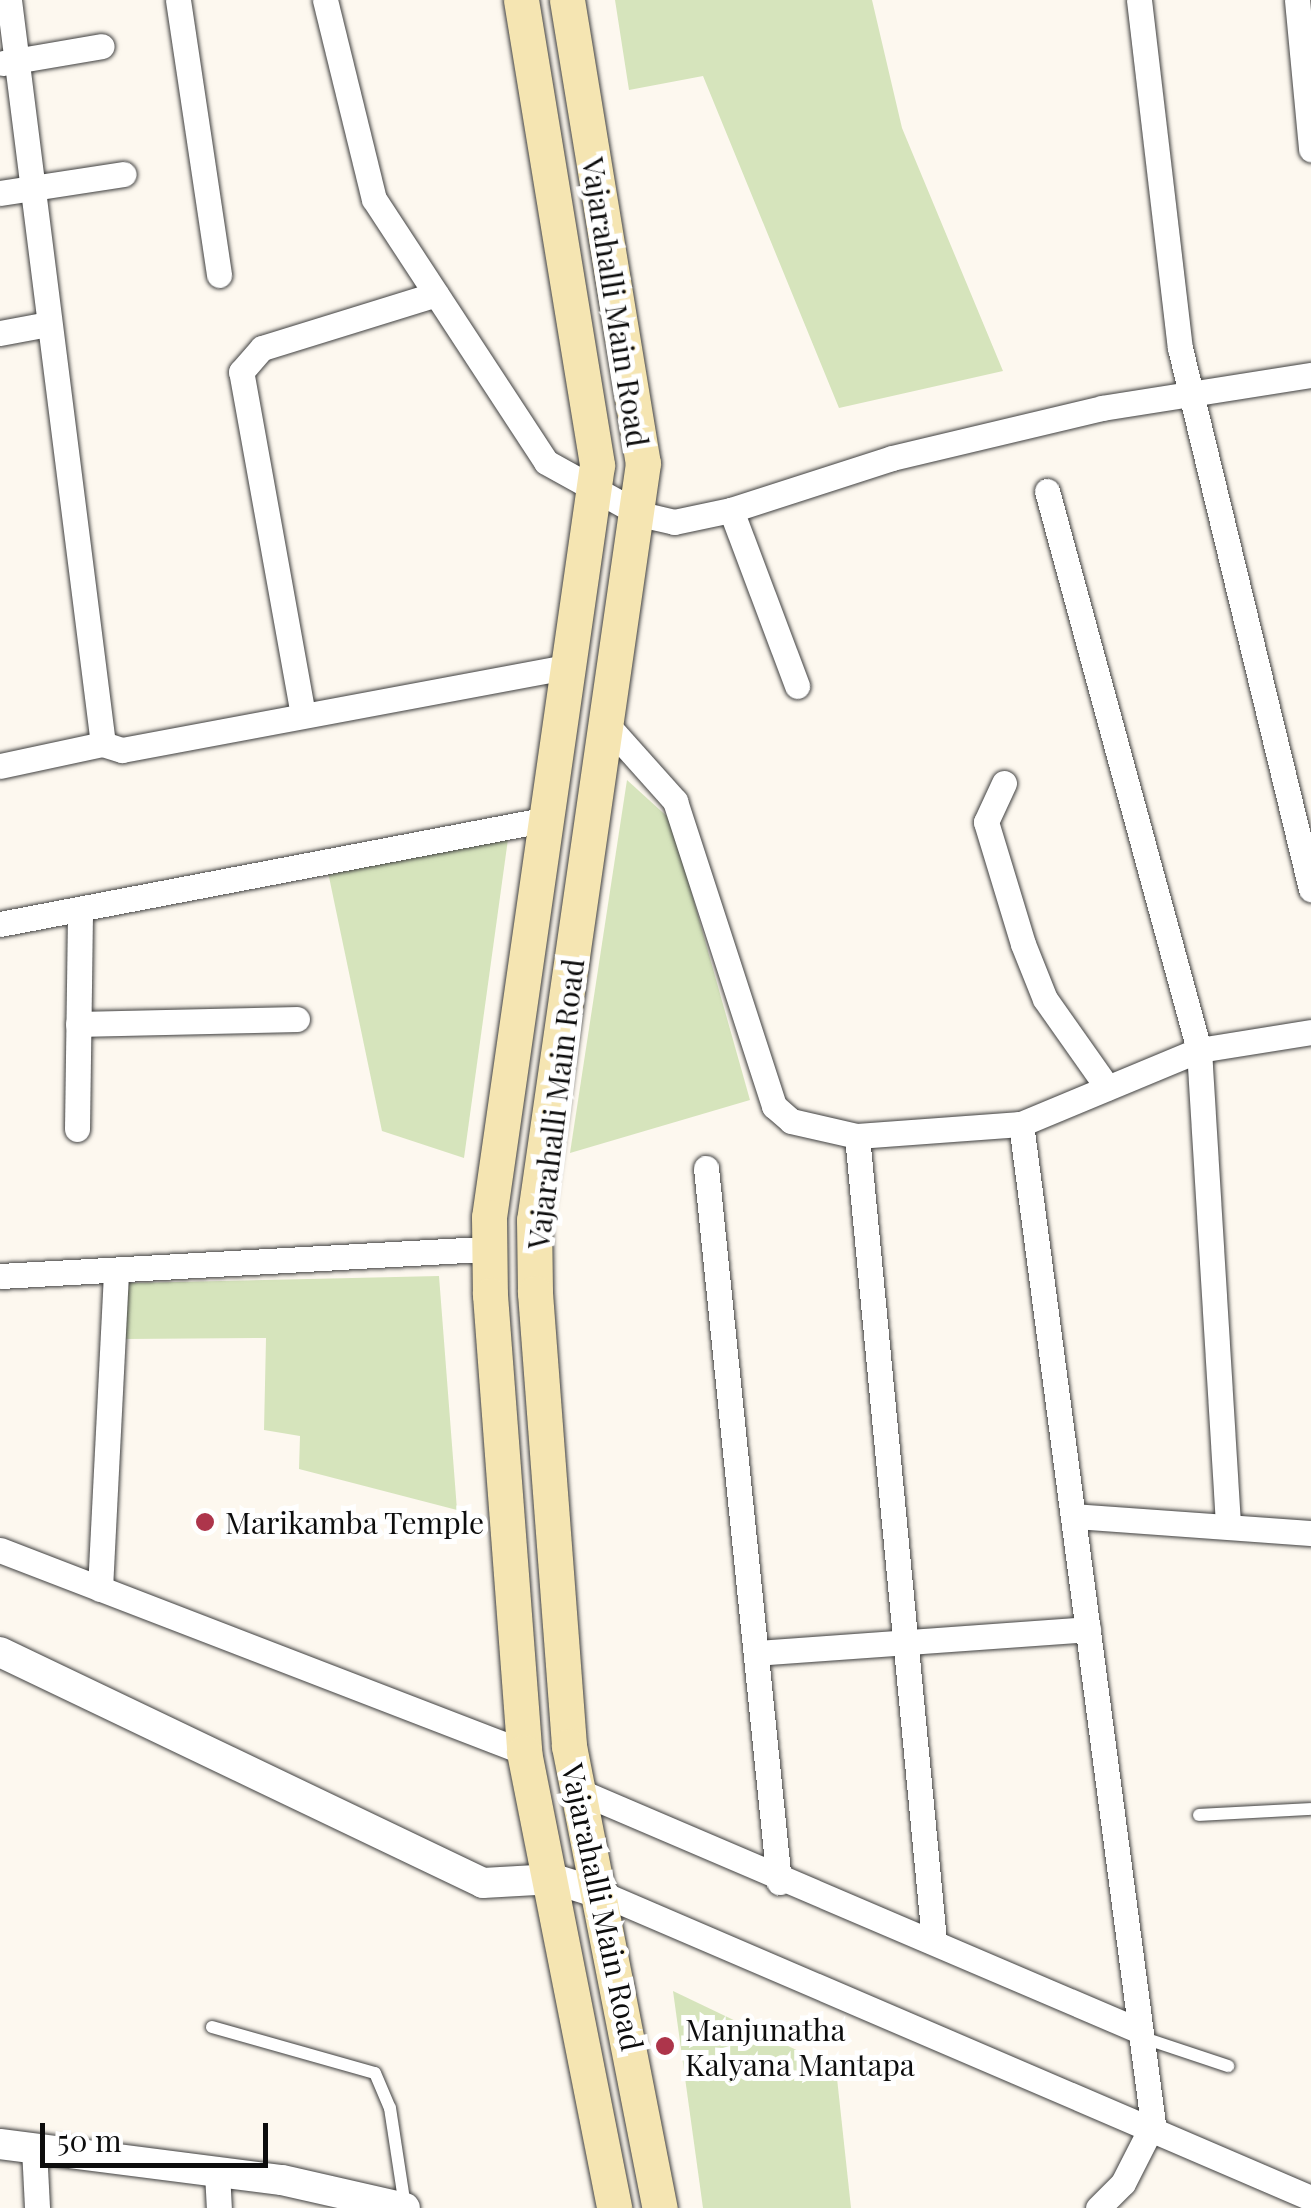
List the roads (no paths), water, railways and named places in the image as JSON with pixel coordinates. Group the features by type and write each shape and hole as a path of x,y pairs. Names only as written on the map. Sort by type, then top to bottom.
{"main road":[{"name":"Vajarahalli Main Road","path":"521,0 596,489 489,1249 524,1752 554,1879 614,2208"},
{"name":"Vajarahalli Main Road","path":"567,0 643,463 640,514 534,1220 569,1746 605,1895 660,2208"}],"street":[{"path":"8,0 8,62 31,187 103,744"},
{"path":"178,0 219,275"},
{"path":"324,0 374,200 546,462 640,514 674,522 732,510 892,458 1190,390 1311,375"},
{"path":"1138,0 1190,390 1311,889"},
{"path":"1297,0 1310,137"},
{"path":"8,62 102,46"},
{"path":"0,193 124,174"},
{"path":"303,715 241,372 262,348 436,294"},
{"path":"0,333 48,324"},
{"path":"1047,491 1199,1050 1228,1525"},
{"path":"732,510 797,686"},
{"path":"0,766 103,744 122,750 571,666"},
{"path":"608,726 675,801 761,1086 792,1121 857,1136 1021,1124 1199,1050 1311,1032"},
{"path":"1004,782 986,822 1022,944 1045,1000 1107,1086"},
{"path":"0,924 548,819"},
{"path":"77,1128 80,911"},
{"path":"78,1024 297,1019"},
{"path":"1021,1124 1153,2124 1123,2183 1098,2208"},
{"path":"857,1136 934,1940"},
{"path":"706,1168 779,1882"},
{"path":"0,1276 489,1249"},
{"path":"100,1589 116,1272"},
{"path":"1074,1516 1311,1533"},
{"path":"0,1550 524,1752"},
{"path":"756,1653 1088,1628"},
{"path":"0,1652 484,1883 554,1879 605,1895 1153,2124 1311,2198"},
{"path":"580,1792 779,1882 934,1940 1140,2034"},
{"path":"0,2144 217,2172 405,2208"},
{"path":"34,2148 37,2208"},
{"path":"217,2172 219,2208"}],"lane":[{"path":"1199,1814 1311,1809"},
{"path":"212,2027 375,2074 390,2108 405,2208"},
{"path":"1140,2034 1228,2066"}],"place":[{"name":"Marikamba Temple","path":"205,1522"},
{"name":"Manjunatha Kalyana Mantapa","path":"665,2046"}]}
